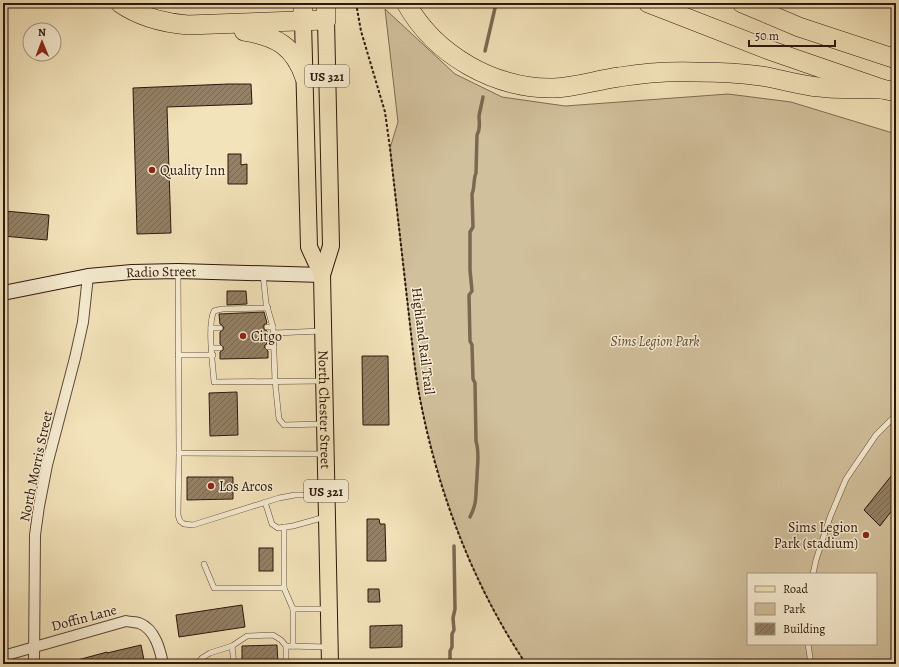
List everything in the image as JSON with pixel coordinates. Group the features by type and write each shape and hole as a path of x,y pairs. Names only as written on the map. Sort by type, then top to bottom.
{"highway":[{"path":"120,3 126,8 149,18 188,25 303,12 326,12"},
{"path":"406,3 422,27 435,41 451,54 490,77 520,85 554,88 636,75 685,72 760,76 819,88 889,90"},
{"path":"648,3 769,50 889,90"},
{"path":"742,3 799,27 896,59"},
{"path":"203,24 264,34 275,39 286,46 295,57 305,78"}],"main road":[{"name":"North Chester Street","path":"303,12 309,247 322,275"},
{"name":"North Chester Street","path":"326,12 331,246 322,275 330,664"}],"street":[{"name":"Radio Street","path":"3,293 88,276 132,272 178,271 322,275"},
{"name":"North Morris Street","path":"34,664 35,535 39,506 47,465 84,322 88,276"},
{"name":"Doffin Lane","path":"3,656 126,621 141,624 153,634 160,649 163,664"}],"lane":[{"path":"178,271 178,515 180,521 184,524 192,525 265,502 296,495 326,495"},
{"path":"263,273 266,303 273,330 275,381 279,419 284,425 325,424"},
{"path":"268,308 222,309 214,311 211,317 214,382 324,381"},
{"path":"267,327 273,330 323,331"},
{"path":"211,328 220,328"},
{"path":"268,347 274,347"},
{"path":"212,348 220,348"},
{"path":"178,355 212,354"},
{"path":"813,573 828,524 846,479 876,435 896,415"},
{"path":"178,453 325,454"},
{"path":"265,502 274,527 278,528 327,516"},
{"path":"284,527 284,588 293,609 293,646"},
{"path":"204,564 214,588 284,588"},
{"path":"293,609 329,609"},
{"path":"197,664 202,658 210,653 232,646 247,636 273,635 281,640 286,646 286,664"},
{"path":"808,645 811,664"},
{"path":"232,646 234,664"},
{"path":"286,646 330,647"}],"path":[{"name":"Highland Rail Trail","path":"356,3 362,31 385,112 415,369 429,443 437,472 460,536 482,586 502,624 526,664"}],"green space":[{"name":"Sims Legion Park","path":"385,9 455,74 502,97 565,106 728,94 791,102 896,134 896,664 526,664 491,605 462,543 450,511 431,445 420,399 412,346 390,148 398,122"}],"building":[{"name":"Quality Inn","path":"251,84 252,104 167,107 171,233 137,234 133,88"},
{"path":"228,154 241,154 241,165 247,164 247,184 228,184"},
{"path":"5,211 49,215 47,240 3,236"},
{"path":"227,291 246,291 247,304 227,305"},
{"path":"264,312 267,323 263,327 267,331 267,343 264,347 268,351 268,358 220,359 220,352 224,348 220,344 220,332 224,328 220,324 219,314"},
{"path":"362,356 388,356 389,425 363,425"},
{"path":"237,392 238,435 210,436 209,393"},
{"path":"896,470 896,505 880,526 864,510"},
{"path":"187,477 233,477 233,499 187,500"},
{"path":"367,519 379,519 380,524 385,524 386,561 367,561"},
{"path":"259,548 273,548 273,571 259,571"},
{"path":"368,589 379,589 380,602 368,602"},
{"path":"242,605 245,627 179,637 176,615"},
{"path":"402,625 402,647 370,648 370,626"},
{"path":"141,645 144,660 128,664 75,664 74,661 107,652"},
{"path":"277,645 278,664 242,664 242,646"}],"waterway":[{"path":"485,51 495,8"},
{"path":"470,517 475,502 478,455 476,441 475,383 473,379 472,345 470,341 469,295 472,291 470,270 470,232 473,227 472,194 476,173 479,116 483,97"},
{"path":"450,664 455,609 454,546"}],"place":[{"name":"Quality Inn","path":"152,170"},
{"name":"Citgo","path":"243,336"},
{"name":"Los Arcos","path":"211,486"},
{"name":"Sims Legion Park (stadium)","path":"866,535"}]}
